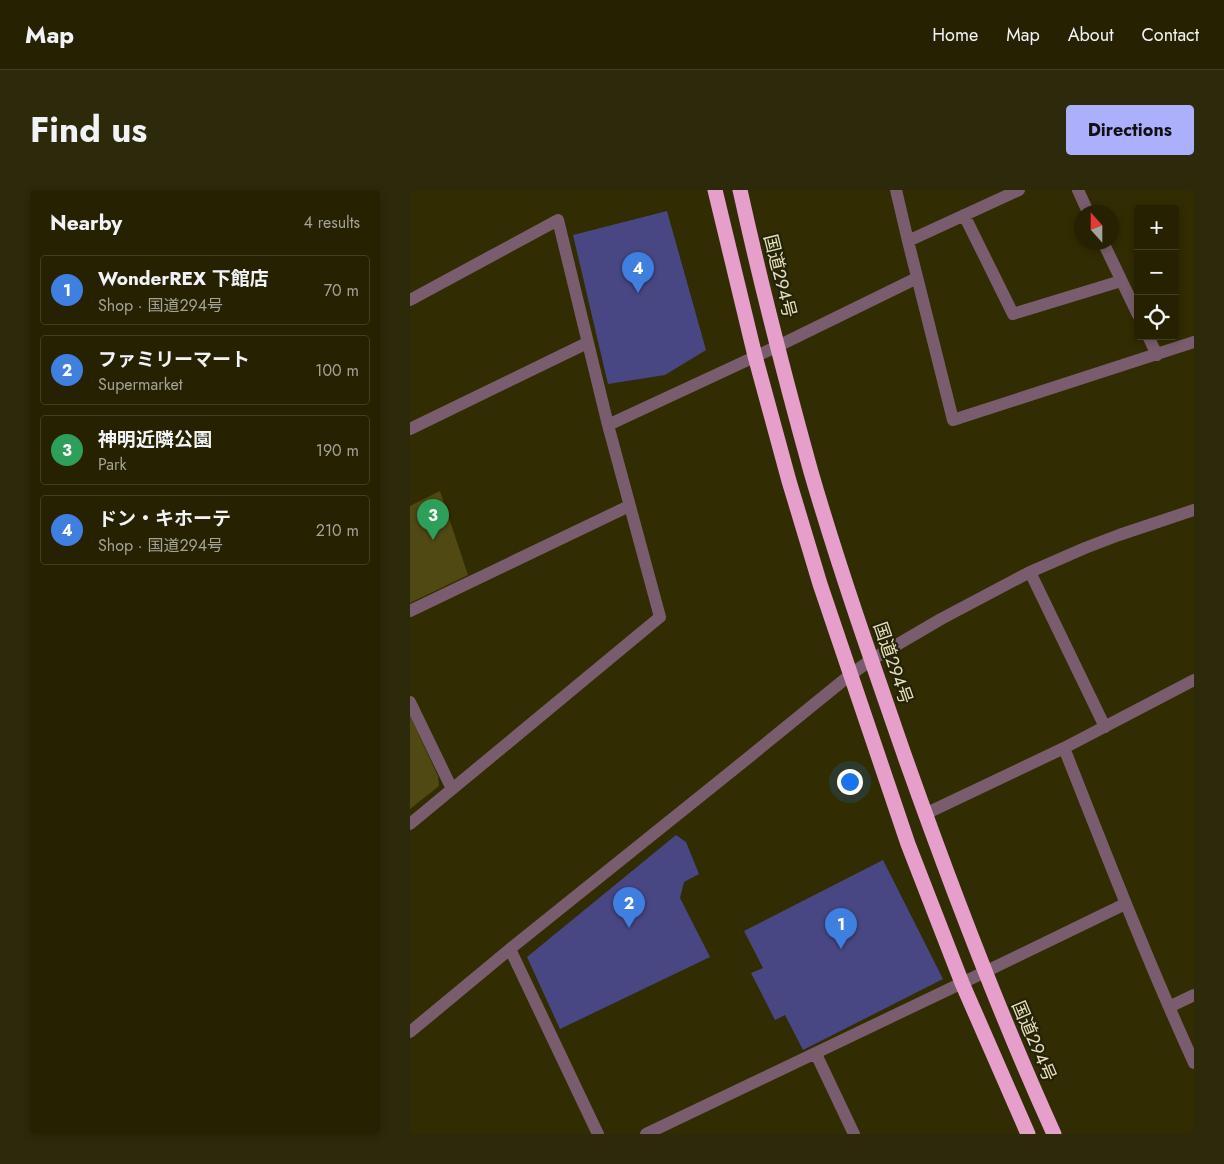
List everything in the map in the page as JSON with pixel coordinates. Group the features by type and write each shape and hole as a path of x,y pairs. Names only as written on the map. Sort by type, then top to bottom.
{"highway":[{"path":"715,190 755,356 794,500 820,584 908,844 962,983 1028,1134"},
{"name":"国道294号","path":"740,190 778,346 812,473 871,660 925,814 985,972 1054,1134"}],"street":[{"path":"896,190 953,420 1194,342"},
{"path":"908,241 1019,190"},
{"path":"1078,190 1085,205"},
{"path":"964,215 1012,314 1121,281"},
{"path":"410,300 558,220 608,426 660,617 410,824"},
{"path":"1107,250 1134,307"},
{"path":"608,426 917,278"},
{"path":"1150,340 1157,355"},
{"path":"410,429 587,343"},
{"path":"410,611 629,506"},
{"path":"410,1032 850,674 871,660 941,619 1030,572 1119,535 1194,510"},
{"path":"1030,572 1105,727"},
{"path":"925,814 1064,748 1194,680"},
{"path":"410,702 452,789"},
{"path":"1064,748 1125,904 1194,1063"},
{"path":"646,1134 1125,904"},
{"path":"510,949 598,1134"},
{"path":"1169,1008 1194,995"},
{"path":"816,1054 854,1134"}],"shaded area":[{"path":"440,491 468,575 410,603 410,506"},
{"path":"410,716 438,776 439,786 410,809"}],"building":[{"path":"667,211 706,350 665,375 608,384 573,235"},
{"path":"676,835 686,842 699,874 684,882 680,898 710,957 560,1029 527,957"},
{"path":"883,860 943,979 803,1050 785,1015 775,1020 751,973 763,968 744,931"}],"place":[{"name":"ドン・キホーテ","path":"638,293"},
{"name":"神明近隣公園","path":"433,540"},
{"name":"ファミリーマート","path":"629,928"},
{"name":"WonderREX 下館店","path":"841,949"}]}
